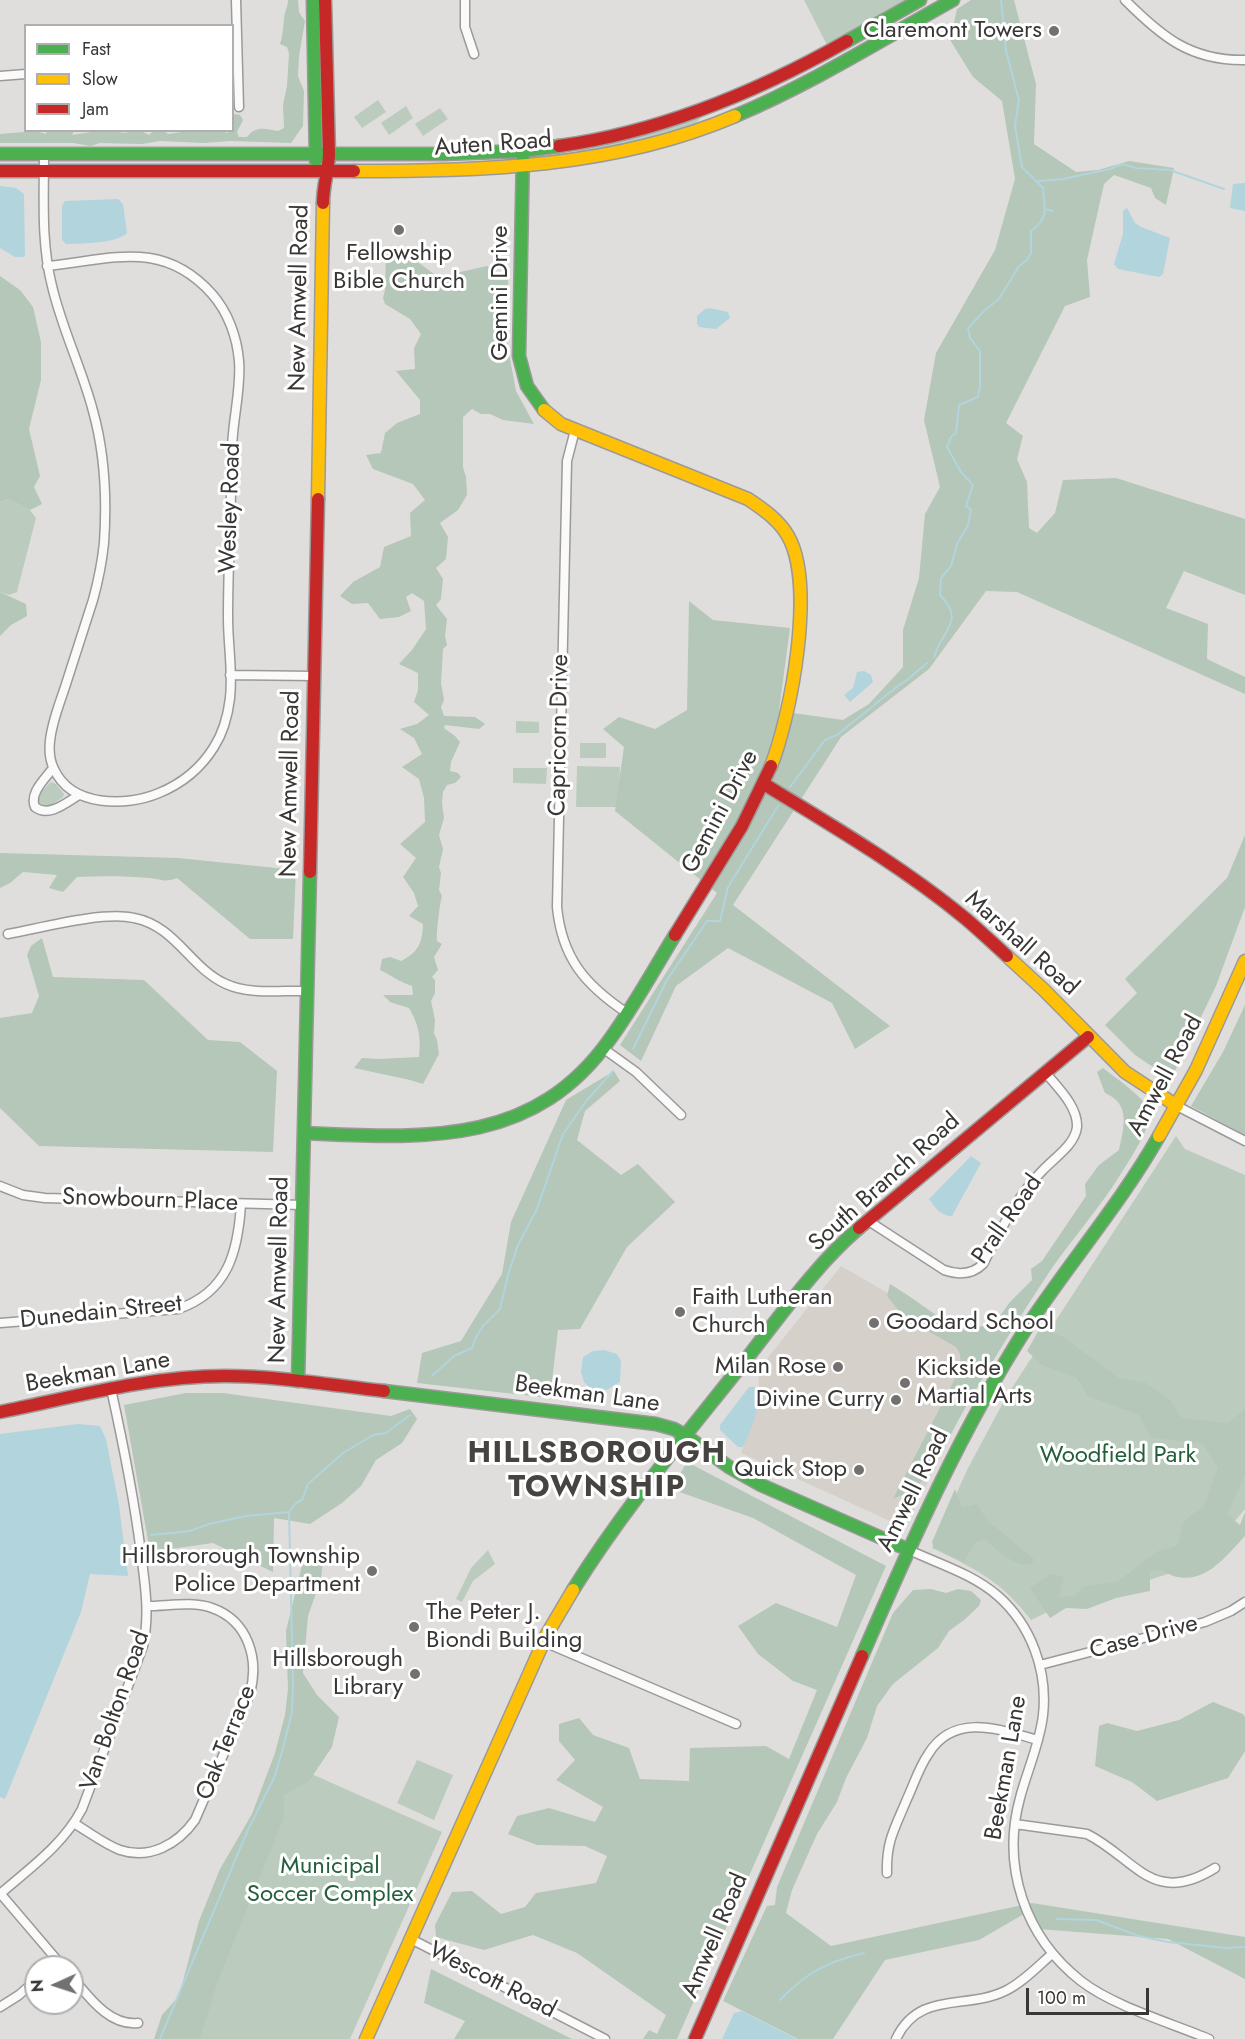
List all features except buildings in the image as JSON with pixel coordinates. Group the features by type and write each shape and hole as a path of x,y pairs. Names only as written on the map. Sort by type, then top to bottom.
{"street":[{"path":"236,0 235,56 239,107"},
{"name":"New Amwell Road","path":"313,0 322,155"},
{"name":"New Amwell Road","path":"298,1382 323,278 322,187 327,179 322,171 325,0"},
{"path":"465,0 465,27 474,54"},
{"path":"920,0 929,14"},
{"name":"Auten Road","path":"0,154 443,154 523,151 576,143 635,130 734,98 807,64 920,0"},
{"name":"Auten Road","path":"0,171 457,171 523,167 569,161 637,148 691,132 741,113 814,79 953,0"},
{"path":"1125,0 1155,30 1174,43 1220,59 1245,60"},
{"path":"0,76 24,74"},
{"name":"Gemini Drive","path":"304,1133 440,1136 484,1129 523,1114 551,1098 582,1072 604,1049 627,1013 729,848 764,784 774,760 794,684 798,646 800,572 796,552 787,534 765,511 748,500 575,430 551,417 530,392 521,370 519,356 523,151"},
{"path":"44,154 44,236 48,266 57,305 93,409 105,485 104,545 94,596 53,723 50,752 53,768 35,793 33,800 35,807 44,812 51,811 80,795"},
{"name":"Wesley Road","path":"48,266 117,256 155,259 172,265 199,282 216,299 229,320 239,358 231,476 228,621 230,694 222,731 214,748 187,777 160,793 140,800 93,800 69,788 53,768"},
{"name":"Capricorn Drive","path":"575,430 567,461 557,907 564,942 582,976 603,997 627,1013"},
{"path":"230,675 314,676"},
{"name":"Marshall Road","path":"764,784 895,868 966,919 1044,990 1125,1072 1177,1106 1245,1141"},
{"path":"8,934 99,918 118,916 135,918 152,923 164,930 207,973 227,985 253,990 307,991"},
{"name":"Amwell Road","path":"695,2039 909,1550 975,1413 1028,1326 1112,1209 1177,1106 1217,1026 1245,961"},
{"name":"South Branch Road","path":"366,2039 544,1642 575,1585 600,1548 672,1449 686,1435 830,1256 867,1220 1088,1036"},
{"path":"604,1049 636,1072 681,1115"},
{"name":"Prall Road","path":"867,1220 944,1270 955,1274 979,1269 1018,1199 1043,1169 1074,1138 1077,1126 1072,1107 1045,1072"},
{"name":"Snowbourn Place","path":"0,1186 23,1195 45,1198 302,1205"},
{"name":"Dunedain Street","path":"0,1323 178,1309 195,1303 210,1293 223,1279 232,1258 241,1204"},
{"name":"Beekman Lane","path":"0,1412 171,1379 224,1376 298,1382 656,1424 686,1435 729,1467 761,1485 970,1578 998,1597 1014,1614 1026,1633 1040,1665 1044,1702 1043,1717 1019,1800 1013,1858 1016,1880 1028,1916 1052,1954 1091,1988 1128,2006 1209,2039"},
{"name":"Van Bolton Road","path":"0,1893 52,1850 75,1824 143,1646 147,1606 133,1496 111,1389"},
{"name":"Case Drive","path":"1040,1665 1205,1622 1245,1602"},
{"name":"Oak Terrace","path":"75,1824 108,1844 121,1850 134,1852 160,1849 180,1838 195,1820 250,1693 254,1679 252,1650 246,1636 225,1614 205,1607 147,1606"},
{"path":"544,1642 736,1724"},
{"path":"888,1873 888,1844 924,1762 935,1744 960,1730 977,1726 1001,1729 1038,1740"},
{"path":"1015,1824 1087,1834 1138,1872 1160,1881 1189,1882 1215,1868"},
{"path":"0,1893 49,1955"},
{"name":"Wescott Road","path":"411,1939 605,2039"},
{"path":"896,2039 905,2025 921,2010 940,2003 993,1996 1004,1992 1052,1954"},
{"path":"0,2007 24,1990"},
{"path":"84,1990 104,2012 127,2024 138,2023"}],"shaded area":[{"path":"841,1266 992,1353 905,1528 741,1453 760,1401 758,1370"}],"green space":[{"path":"288,0 298,0 299,12 305,21 298,76 304,91 303,126 291,143 160,141 142,144 100,143 91,146 73,143 0,143 0,134 24,132 46,134 46,132 74,132 72,135 91,132 143,132 149,135 152,132 227,133 234,132 235,114 240,115 243,120 237,132 239,137 247,137 257,129 278,131 284,128 283,105 287,86 289,53 287,47 280,44"},
{"path":"804,0 907,0 827,45"},
{"path":"971,0 1014,0 1036,84 1034,144 1076,172 1098,170 1129,161 1174,168 1166,205 1155,198 1151,188 1114,175 1104,184 1087,260 1090,297 1065,306 1006,423 1023,436 1017,459 1027,482 1029,528 1037,533 1055,513 1063,480 1116,478 1245,519 1245,595 1184,571 1166,608 1208,624 1207,659 1245,677 1245,694 1017,592 986,591 929,669 841,737 733,905 890,1026 855,1049 832,1003 728,948 676,986 641,1061 620,1045 717,893 615,811 624,747 603,729 619,717 655,729 687,710 689,601 713,620 790,628 779,711 843,720 869,704 903,667 903,630 919,578 925,514 940,487 924,420 936,353 995,250 1015,179 1002,101 973,77 950,40 957,9"},
{"path":"378,100 386,112 362,128 354,117"},
{"path":"735,103 701,117 695,125 644,140 539,160 575,153 584,146 640,134"},
{"path":"406,106 413,118 389,135 381,123"},
{"path":"440,108 448,119 423,136 415,124"},
{"path":"386,251 407,254 438,277 487,266 508,279 508,348 516,391 534,424 503,420 472,409 463,417 463,467 467,495 458,510 440,523 448,537 446,559 436,568 443,579 441,599 436,605 447,619 445,636 447,645 443,649 441,683 444,700 441,707 444,716 475,717 485,724 479,729 445,725 444,728 460,742 451,762 450,771 458,773 461,777 455,783 447,785 443,792 444,818 439,835 443,849 439,867 441,873 439,890 442,896 437,937 437,941 442,944 434,957 438,970 432,977 435,980 435,993 431,1001 435,1020 434,1033 439,1054 423,1084 354,1068 362,1058 419,1057 420,1050 417,1026 409,1008 390,1002 383,995 413,995 412,986 380,970 382,959 390,957 401,961 412,954 420,942 423,931 423,924 409,916 418,906 414,893 403,877 416,858 400,844 425,822 424,798 419,779 402,767 422,754 414,738 400,729 417,724 429,715 414,702 418,690 418,673 399,664 426,629 424,601 412,593 406,597 411,611 399,617 380,619 368,603 352,604 340,596 353,582 380,567 384,547 411,536 410,513 425,500 413,484 373,469 366,455 381,453 385,433 397,423 420,414 420,400 396,371 415,369 414,348 421,334 410,319 385,304 383,298"},
{"path":"0,276 20,290 33,307 41,342 41,380 29,429 40,476 34,487 42,504 30,510 8,499 0,502"},
{"path":"8,499 30,510 36,518 17,592 9,595 0,592 0,502"},
{"path":"0,592 26,604 27,616 11,625 0,636"},
{"path":"516,721 539,722 539,733 516,733"},
{"path":"580,743 606,743 606,758 580,758"},
{"path":"577,766 620,767 619,807 576,807"},
{"path":"513,768 547,768 546,784 513,783"},
{"path":"51,782 56,784 64,794 48,808 37,802 38,795"},
{"path":"1245,835 1245,907 1216,986 1171,1079 1135,1055 1105,1025 1137,993 1125,979 1227,878"},
{"path":"0,853 178,858 296,870 293,939 250,939 177,878 166,880 104,876 77,877 63,892 49,888 57,875 23,872 0,888"},
{"path":"42,938 53,977 144,980 208,1040 240,1042 277,1071 273,1152 39,1146 0,1108 0,1018 32,1013 39,996 27,955 31,946"},
{"path":"1245,1005 1245,1135 1191,1106 1223,1052"},
{"path":"1103,1068 1138,1096 1148,1109 1149,1122 1142,1139 1109,1191 1052,1268 1020,1318 930,1471 916,1488 893,1499 961,1367 960,1354 956,1347 904,1317 887,1296 890,1284 956,1326 972,1327 994,1324 1010,1302 1032,1280 1031,1269 1042,1261 1086,1196 1085,1184 1099,1165 1119,1150 1124,1117 1119,1103 1105,1093 1097,1072"},
{"path":"614,1071 620,1081 585,1111 577,1140 621,1175 638,1164 675,1202 627,1247 580,1329 558,1330 550,1398 417,1383 422,1353 461,1341 502,1274 511,1222 566,1100"},
{"name":"Woodfield Park","path":"1176,1136 1185,1149 1245,1175 1245,1509 1199,1564 1115,1591 1071,1601 1031,1620 1009,1595 987,1577 932,1548 967,1470 1006,1397"},
{"path":"1040,1328 1063,1337 1119,1378 1146,1383 1170,1400 1182,1418 1228,1423 1245,1409 1245,1475 1227,1514 1240,1525 1245,1512 1245,1536 1216,1566 1198,1576 1188,1578 1177,1577 1162,1571 1150,1571 1150,1591 1116,1598 1087,1609 1066,1608 1050,1618 1030,1588 1051,1574 1064,1577 1059,1597 1074,1596 1084,1586 1117,1582 1158,1551 1177,1546 1184,1521 1204,1506 1218,1467 1202,1443 1151,1438 1139,1415 1088,1396 1077,1378 1042,1365 1027,1351"},
{"path":"186,1393 223,1393 391,1416 410,1409 417,1419 402,1443 376,1460 361,1486 342,1503 310,1524 274,1518 273,1572 213,1543 150,1552 124,1405"},
{"path":"687,1462 886,1566 677,2039 643,2039 649,2030 657,2034 666,2015 577,1953 533,1935 484,1950 436,1937 435,1925 452,1892 472,1891 501,1914 525,1907 536,1893 596,1883 607,1856 585,1846 537,1845 508,1834 517,1816 549,1808 595,1822 603,1807 556,1780 575,1760 559,1741 559,1724 579,1718 593,1735 629,1748 640,1779 689,1781 690,1748 766,1746 789,1759 817,1690 793,1681 758,1654 738,1626 776,1603 837,1627 856,1575 753,1518 671,1489"},
{"path":"955,1489 962,1507 976,1504 989,1522 1034,1559 1032,1564 1012,1560 984,1539 975,1543 964,1562 934,1548 932,1542"},
{"path":"488,1550 495,1564 473,1581 462,1602 456,1599 471,1568"},
{"path":"303,1561 323,1561 321,1579 308,1616 303,1673 317,1695 339,1717 332,1747 309,1781 284,1795 284,1817 216,1986 200,2039 154,2039 162,2015 179,1996 199,1921 220,1869 252,1814 275,1753 285,1715 288,1689 286,1631"},
{"path":"931,1589 946,1593 958,1589 971,1591 981,1600 979,1606 949,1631 938,1648 893,1684 877,1706 867,1738 846,1778 837,1802 817,1834 792,1890 786,1913 831,1946 1032,1903 1245,1937 1245,1979 1168,1939 1038,1929 1029,1911 979,1940 885,1960 833,2039 798,2039 723,2001 767,1906 775,1905 777,1887 893,1613 913,1590"},
{"path":"1213,1702 1243,1714 1245,1717 1245,1751 1228,1778 1157,1801 1132,1782 1095,1766 1099,1726 1107,1723 1137,1731 1179,1720"},
{"path":"417,1760 453,1775 434,1820 397,1803"},
{"name":"Municipal Soccer Complex","path":"287,1763 442,1832 350,2039 182,2039"},
{"path":"431,1969 572,2039 454,2039 465,2021 424,2003"}],"water":[{"path":"1245,183 1245,211 1230,208 1233,184"},
{"path":"0,186 16,188 24,194 24,257 15,257 0,248"},
{"path":"118,199 123,204 127,233 122,237 98,242 66,244 62,240 62,206 65,201"},
{"path":"1127,208 1135,223 1170,238 1163,274 1159,277 1118,269 1114,264 1123,234 1123,211"},
{"path":"710,308 728,312 730,318 716,329 699,327 697,316"},
{"path":"864,671 871,675 873,682 850,702 844,695 853,688 857,672"},
{"path":"971,1156 981,1163 952,1216 945,1215 929,1199"},
{"path":"604,1350 617,1354 621,1361 620,1382 603,1392 592,1390 584,1382 581,1372 583,1357 593,1351"},
{"path":"749,1387 758,1387 757,1410 743,1447 738,1447 720,1430 720,1425"},
{"path":"78,1424 100,1426 106,1439 119,1505 128,1576 90,1574 81,1612 5,1799 0,1797 0,1434"},
{"path":"742,2011 797,2039 722,2039 734,2013"}],"waterway":[{"path":"934,658 952,620 948,604 940,595 941,578 951,566 957,544 968,525 971,510 966,506 973,485 961,472 947,447 951,437 956,433 959,405 978,397 980,387 980,351 970,338 968,328 999,299 1019,266 1026,261 1031,253 1031,231 1041,221 1045,207 1043,188 1022,167 1015,126 1019,100 1006,51 1001,0"},
{"path":"1038,181 1063,179 1110,169 1122,164 1136,168 1170,170 1224,189"},
{"path":"1044,209 1053,211"},
{"path":"790,787 825,740 837,735 927,663"},
{"path":"633,1049 667,980 707,921 720,921 728,887 778,806"},
{"path":"432,1376 454,1356 472,1348 483,1326 500,1309 518,1245 537,1209 563,1134 587,1100 613,1071"},
{"path":"160,2039 247,1832 274,1778 292,1712 289,1512 296,1503 302,1500 308,1484 343,1453 373,1435 386,1433 410,1415"},
{"path":"151,1535 190,1531 209,1524 246,1516 289,1512"},
{"path":"1057,1919 1096,1920 1139,1936 1168,1942 1226,1948 1245,1947"},
{"path":"780,2000 799,1982 818,1969 864,1953"}],"traffic: fast":[{"path":"313,0 316,161"},
{"path":"847,41 920,0"},
{"path":"735,116 818,76 953,0"},
{"path":"0,154 443,154 523,151 559,146"},
{"path":"523,151 519,356 527,386 544,410"},
{"path":"298,1381 310,872"},
{"path":"304,1133 391,1136 472,1129 510,1118 546,1100 580,1075 610,1039 636,1001 675,935"},
{"path":"862,1656 938,1488 980,1406 1027,1327 1112,1209 1159,1136"},
{"path":"573,1590 632,1504 782,1313 827,1259 859,1228"},
{"path":"384,1391 656,1424 674,1429 729,1467 761,1485 909,1550"}],"traffic: slow":[{"path":"354,171 451,170 547,163 642,147 735,116"},
{"path":"318,499 323,203"},
{"path":"544,410 561,424 748,499 775,520 788,536 796,558 800,585 798,650 786,715 771,766"},
{"path":"1007,956 1125,1072 1177,1106"},
{"path":"1159,1136 1196,1070 1245,961"},
{"path":"366,2039 547,1634 573,1590"}],"traffic: jam":[{"path":"323,203 329,155 325,0"},
{"path":"559,146 634,131 708,107 779,77 847,41"},
{"path":"0,171 354,171"},
{"path":"310,872 318,499"},
{"path":"675,935 742,826 771,766"},
{"path":"764,784 868,848 918,882 966,919 1007,956"},
{"path":"859,1228 1088,1037"},
{"path":"0,1412 140,1383 197,1377 265,1378 384,1391"},
{"path":"695,2039 862,1656"}],"place":[{"name":"Claremont Towers","path":"1054,31"},
{"name":"Fellowship Bible Church","path":"399,230"},
{"name":"Faith Lutheran Church","path":"680,1312"},
{"name":"Goodard School","path":"874,1323"},
{"name":"Milan Rose","path":"838,1367"},
{"name":"Kickside Martial Arts","path":"905,1383"},
{"name":"Divine Curry","path":"896,1400"},
{"name":"Quick Stop","path":"859,1470"},
{"name":"Hillsbrorough Township Police Department","path":"372,1571"},
{"name":"The Peter J. Biondi Building","path":"414,1627"},
{"name":"Hillsborough Library","path":"415,1674"}],"district":[{"name":"HILLSBOROUGH TOWNSHIP","path":"597,1472"}]}
